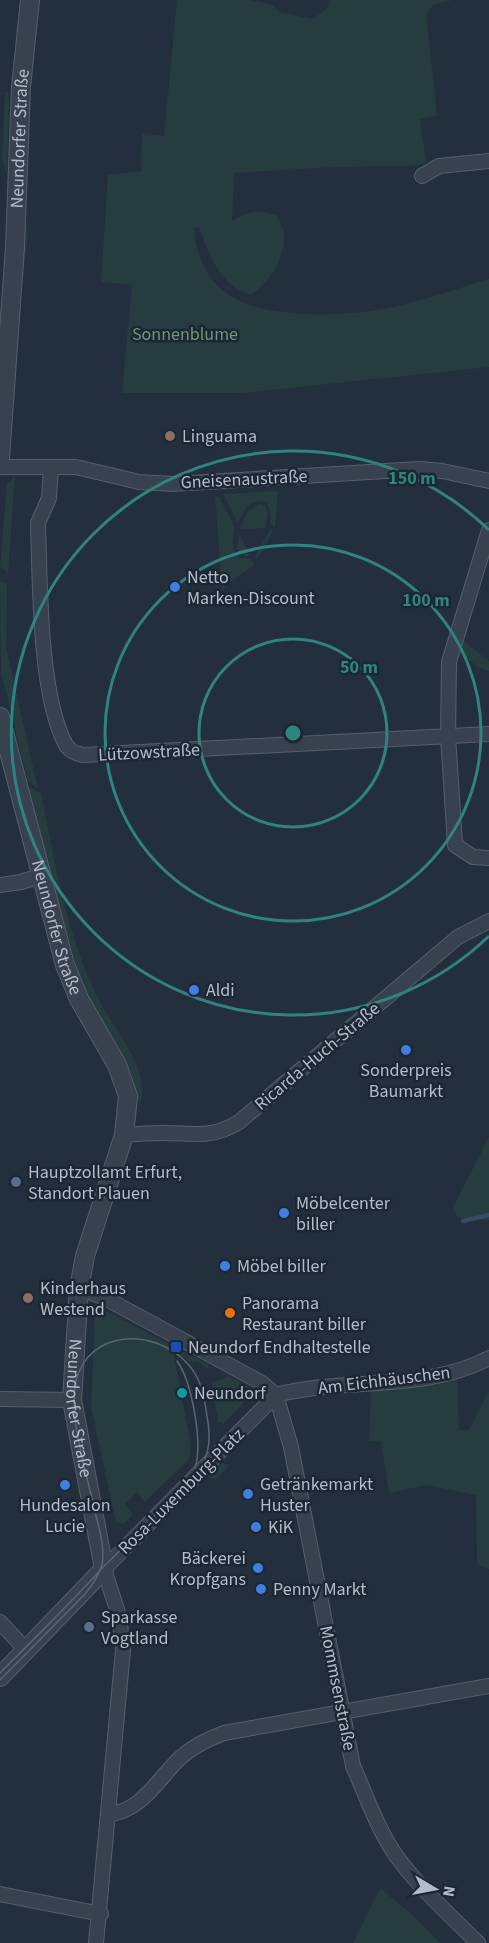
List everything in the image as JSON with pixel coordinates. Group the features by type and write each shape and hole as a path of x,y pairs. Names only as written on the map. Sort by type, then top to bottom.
{"street":[{"name":"Neundorfer Straße","path":"0,458 4,336 21,87 30,0"},
{"path":"422,177 439,166 489,161"},
{"name":"Gneisenaustraße","path":"0,467 76,468 139,482 173,484 419,469 442,471 489,482"},
{"name":"Lützowstraße","path":"51,468 49,498 38,523 48,688 65,744 73,752 83,755 489,734"},
{"path":"489,530 449,662 448,736 455,844 472,857 489,858"},
{"name":"Neundorfer Straße","path":"0,720 65,965 79,999 124,1080 128,1107 124,1135 88,1246 79,1288 72,1400 104,1569 119,1616 123,1650 101,1914 96,1943"},
{"path":"0,885 40,876"},
{"name":"Ricarda-Huch-Straße","path":"124,1135 162,1133 205,1135 224,1131 239,1122 458,937 489,921"},
{"path":"79,1288 105,1299 262,1383 276,1395"},
{"name":"Am Eichhäuschen","path":"276,1395 437,1376 473,1366 489,1358"},
{"name":"Rosa-Luxemburg-Platz","path":"104,1569 276,1395"},
{"name":"Mommsenstraße","path":"276,1395 291,1447 354,1766 373,1814 395,1854 434,1899 478,1943"},
{"path":"0,1399 72,1400"},
{"path":"0,1677 104,1569"},
{"path":"0,1622 26,1650"},
{"path":"110,1814 128,1810 181,1757 211,1738 343,1711 489,1686"},
{"path":"0,1894 101,1914"}],"green space":[{"name":"Sonnenblume","path":"177,0 251,0 273,5 279,12 313,19 327,9 329,0 453,0 434,4 426,14 437,116 420,119 426,163 412,166 334,167 234,173 232,221 249,213 265,212 277,216 284,232 282,252 275,269 264,284 250,295 230,284 223,276 211,258 199,227 194,228 198,252 206,271 217,285 248,304 267,310 321,314 369,311 413,302 489,279 489,367 242,393 122,393 132,285 101,282 108,175 141,171 142,134 164,136"},
{"path":"5,92 8,92 9,102 7,172 2,161"},
{"path":"26,221 28,235 20,301"},
{"path":"15,476 8,573 0,566 7,484"},
{"path":"278,491 275,528 270,523 271,516 267,503 257,502 249,505 238,523 223,494"},
{"path":"215,497 219,497 234,526 233,549 239,558 251,559 254,565 228,583 222,591"},
{"path":"259,504 266,506 268,513 265,528 242,529 240,527 248,511"},
{"path":"271,528 273,531 257,560 255,556"},
{"path":"239,533 249,555 247,557 237,550"},
{"path":"0,582 7,583 6,647 38,789 28,781 1,672"},
{"path":"461,639 489,661 489,671 478,667 458,651"},
{"path":"29,787 41,793 63,899 78,951 99,1000 137,1066 142,1094 139,1107 131,1074 91,1003 75,965 52,889"},
{"path":"489,1137 489,1220 458,1218 453,1208"},
{"path":"100,1310 108,1312 209,1365 207,1369 197,1361 191,1362 173,1351 191,1445 189,1459 145,1502 137,1492 125,1504 133,1514 124,1524 116,1522 91,1407 95,1317"},
{"path":"229,1376 256,1390 223,1424 218,1422 212,1383"},
{"path":"457,1376 459,1430 469,1430 489,1391 489,1569 477,1564 476,1495 426,1485 389,1493 381,1441 369,1441 371,1388"},
{"path":"220,1463 230,1465 216,1479 206,1477"},
{"path":"380,1888 409,1912 440,1943 353,1943"}],"waterway":[{"path":"463,1221 489,1215"}],"tram line":[{"path":"0,1673 66,1607 91,1580 104,1566 190,1479 204,1461 208,1450 209,1433 203,1394 198,1380 186,1362 157,1343 140,1339 124,1339 108,1343 94,1351 83,1364 76,1381 75,1413 80,1448 102,1540 102,1565 100,1569 99,1573 84,1595 0,1680"},
{"path":"177,1361 187,1383 195,1413 198,1444 195,1468"}],"place":[{"name":"Linguama","path":"170,436"},
{"name":"Netto Marken-Discount","path":"175,587"},
{"name":"Aldi","path":"194,990"},
{"name":"Sonderpreis Baumarkt","path":"406,1050"},
{"name":"Hauptzollamt Erfurt, Standort Plauen","path":"16,1182"},
{"name":"Möbelcenter biller","path":"284,1213"},
{"name":"Möbel biller","path":"225,1266"},
{"name":"Kinderhaus Westend","path":"28,1298"},
{"name":"Panorama Restaurant biller","path":"230,1313"},
{"name":"Neundorf Endhaltestelle","path":"176,1347"},
{"name":"Neundorf","path":"182,1393"},
{"name":"Hundesalon Lucie","path":"65,1485"},
{"name":"Getränkemarkt Huster","path":"248,1494"},
{"name":"KiK","path":"256,1527"},
{"name":"Bäckerei Kropfgans","path":"258,1568"},
{"name":"Penny Markt","path":"261,1589"},
{"name":"Sparkasse Vogtland","path":"89,1627"}]}
